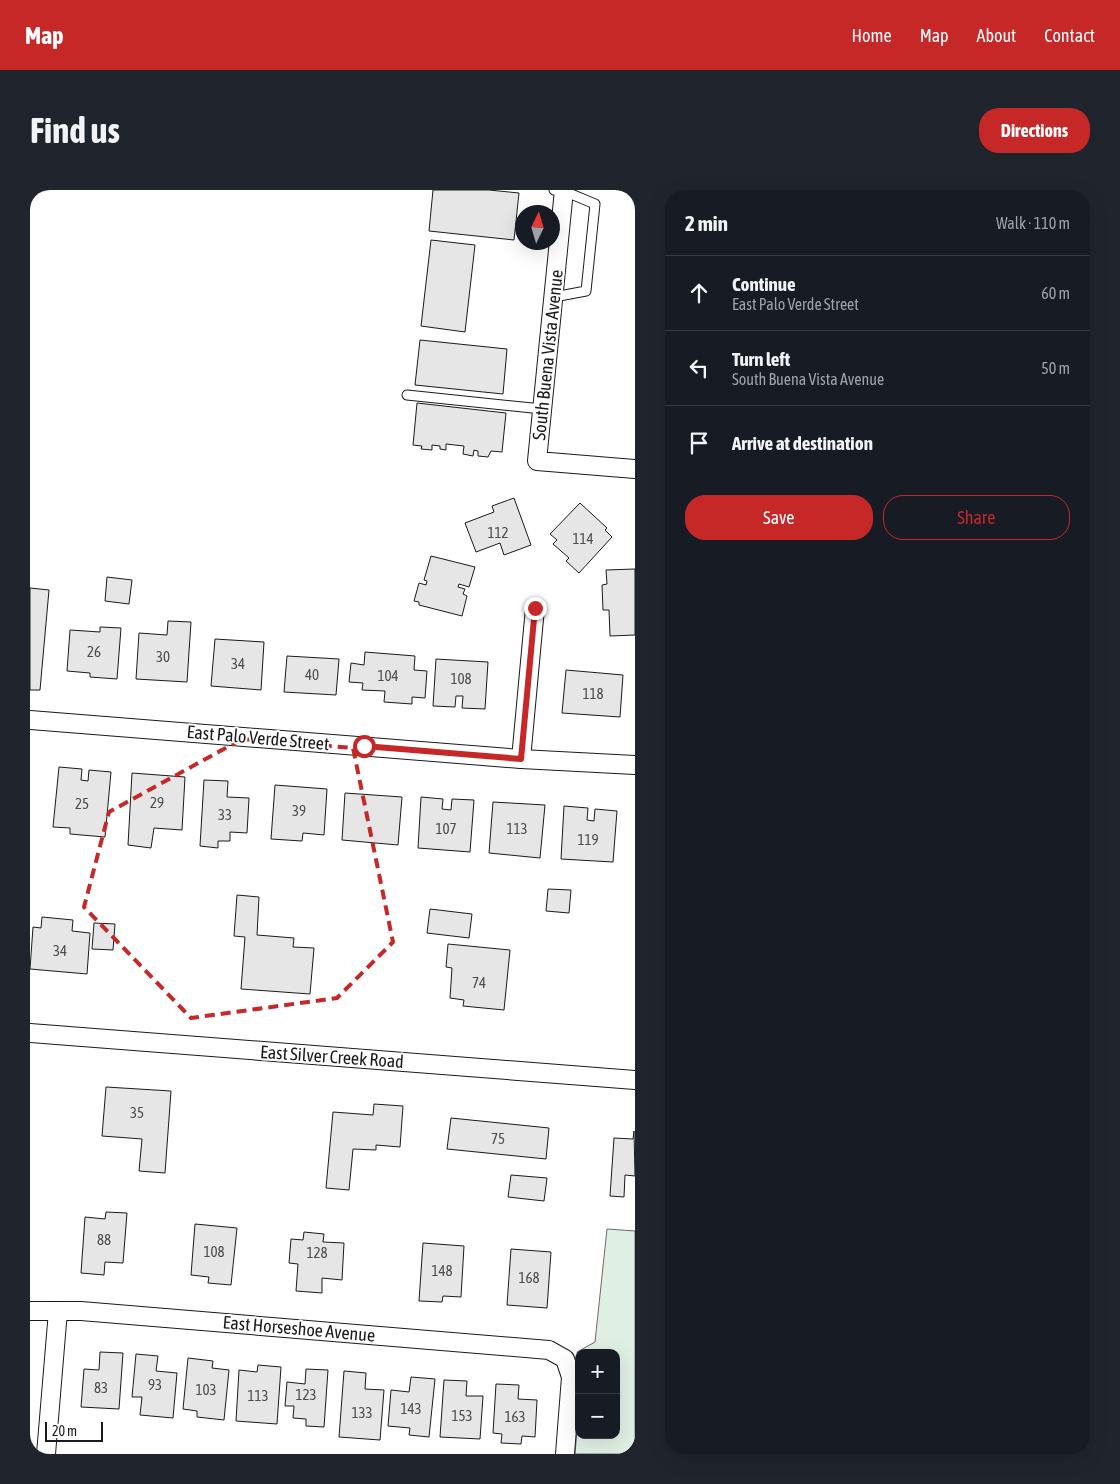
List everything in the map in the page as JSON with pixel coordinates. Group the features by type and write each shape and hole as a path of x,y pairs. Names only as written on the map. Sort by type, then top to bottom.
{"street":[{"name":"South Buena Vista Avenue","path":"561,190 554,297 537,461 635,469"},
{"path":"521,759 535,608"},
{"name":"East Palo Verde Street","path":"30,720 521,759 635,765"},
{"name":"East Silver Creek Road","path":"30,1033 635,1080"},
{"name":"East Horseshoe Avenue","path":"30,1311 91,1312 548,1350 565,1359 571,1377 565,1454"},
{"path":"46,1454 58,1311"}],"lane":[{"path":"554,297 586,291 595,204 561,190"},
{"path":"407,395 542,409"}],"highlighted area":[{"path":"242,739 353,748 393,942 337,998 191,1018 84,907 109,812"}],"green space":[{"path":"607,1229 635,1231 635,1454 575,1454 576,1439 620,1439 620,1349 582,1349 595,1342"}],"building":[{"path":"433,190 489,190 519,193 518,205 515,205 514,240 429,231"},
{"path":"431,240 475,245 465,332 421,326"},
{"path":"420,340 507,349 503,394 415,385"},
{"path":"417,403 506,413 502,452 491,451 488,457 478,456 478,451 474,450 473,456 463,454 464,446 446,444 446,450 440,449 440,446 432,445 432,450 421,449 422,446 413,445"},
{"path":"514,498 531,545 504,555 500,543 476,552 465,523 494,512 492,506"},
{"path":"580,503 607,528 605,530 612,537 579,573 566,561 569,558 553,544 557,540 550,534"},
{"path":"431,556 475,567 469,587 459,584 458,587 465,589 463,594 467,596 462,616 419,605 419,602 414,601 419,583 426,585 427,581 424,580"},
{"path":"635,569 635,635 610,636 609,610 603,610 602,585 607,584 606,570"},
{"path":"107,577 132,580 129,604 105,601"},
{"path":"30,588 49,590 40,690 30,690"},
{"path":"168,621 191,622 187,682 136,679 139,633 167,635"},
{"path":"100,627 121,628 117,679 90,677 90,673 67,671 70,630 100,632"},
{"path":"215,639 264,642 261,690 211,686"},
{"path":"365,652 415,656 414,670 427,671 425,698 412,697 412,704 384,702 385,691 362,690 363,683 349,682 351,663 364,665"},
{"path":"287,656 339,659 336,695 284,692"},
{"path":"436,659 488,662 485,709 462,708 463,696 456,696 455,707 433,706"},
{"path":"566,670 623,675 620,717 562,713"},
{"path":"59,767 82,769 81,780 88,781 89,770 111,772 105,837 70,834 70,828 53,827"},
{"path":"132,773 185,777 182,830 154,828 151,848 128,845"},
{"path":"204,780 228,781 227,797 249,798 247,833 230,832 230,841 218,841 218,848 200,846"},
{"path":"275,785 327,789 324,835 303,833 302,841 271,839"},
{"path":"345,793 402,797 398,845 342,840"},
{"path":"421,797 443,799 442,809 451,810 452,799 474,800 470,852 418,848"},
{"path":"493,802 545,805 540,858 489,853"},
{"path":"564,806 588,808 587,820 594,821 595,809 617,811 613,862 561,859"},
{"path":"548,889 571,890 569,913 546,911"},
{"path":"237,895 259,897 257,935 294,938 293,947 314,948 310,994 241,989 245,937 234,936"},
{"path":"430,909 472,914 469,938 427,933"},
{"path":"42,917 73,920 72,931 90,933 87,974 30,969 33,927 41,928"},
{"path":"94,923 115,924 113,950 92,949"},
{"path":"448,944 510,950 504,1010 463,1006 464,1000 450,998 452,968 446,967"},
{"path":"106,1087 171,1091 165,1173 139,1171 142,1139 102,1136"},
{"path":"374,1104 403,1106 400,1147 376,1145 376,1150 353,1149 349,1190 326,1188 333,1112 373,1115"},
{"path":"451,1118 549,1128 546,1159 447,1149"},
{"path":"634,1131 635,1176 625,1175 624,1197 610,1196 614,1138 633,1139"},
{"path":"511,1175 547,1178 544,1201 508,1197"},
{"path":"106,1212 127,1213 123,1263 105,1262 104,1275 81,1273 85,1217 105,1219"},
{"path":"195,1224 237,1228 231,1285 208,1283 209,1277 191,1275"},
{"path":"304,1232 324,1234 323,1242 344,1243 342,1280 322,1278 322,1293 296,1291 298,1264 289,1263 291,1239 303,1240"},
{"path":"423,1243 464,1246 461,1297 443,1296 442,1302 419,1301"},
{"path":"511,1249 551,1252 547,1308 507,1305"},
{"path":"100,1352 123,1353 119,1409 81,1407 84,1369 99,1370"},
{"path":"136,1354 158,1356 156,1371 177,1373 173,1418 140,1415 142,1397 132,1397"},
{"path":"188,1358 213,1361 212,1368 229,1370 224,1420 197,1417 197,1411 183,1409"},
{"path":"258,1365 281,1367 277,1424 236,1421 239,1370 257,1372"},
{"path":"306,1369 328,1370 324,1427 306,1426 306,1419 293,1418 294,1406 285,1406 287,1382 305,1384"},
{"path":"344,1371 366,1373 365,1389 384,1390 380,1440 339,1437"},
{"path":"411,1377 435,1379 429,1437 409,1435 410,1428 388,1426 391,1390 409,1392"},
{"path":"444,1380 467,1381 466,1396 483,1396 480,1439 440,1437"},
{"path":"496,1384 519,1385 518,1399 537,1400 535,1437 522,1436 521,1444 501,1443 502,1434 493,1433"}],"route":[{"path":"364,746 521,759 535,608"}]}
